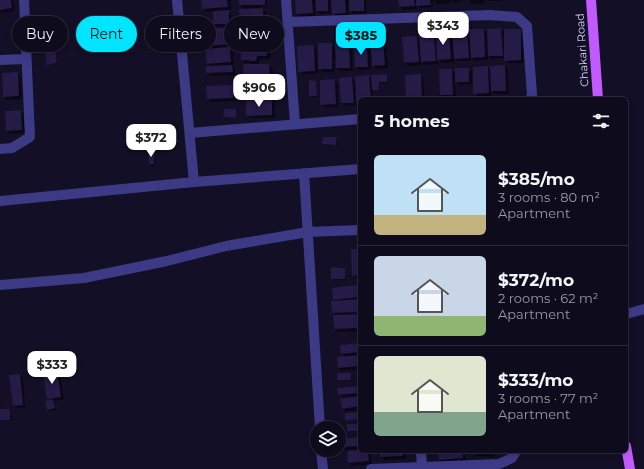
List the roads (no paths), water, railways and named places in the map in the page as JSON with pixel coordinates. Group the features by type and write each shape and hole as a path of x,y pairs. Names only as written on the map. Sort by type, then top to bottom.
{"main road":[{"name":"Chakari Road","path":"591,0 598,97"},
{"path":"627,453 630,469"}],"street":[{"path":"0,149 12,148 30,137 24,0"},
{"path":"177,0 194,182"},
{"path":"286,0 295,124"},
{"path":"288,22 490,15 517,17 527,26 532,88 531,97"},
{"path":"0,60 26,59"},
{"path":"190,132 358,120"},
{"path":"0,201 194,182 358,169"},
{"path":"304,173 320,421"},
{"path":"0,285 84,278 167,261 226,246 308,232 358,230"},
{"path":"628,313 644,309"},
{"path":"422,453 422,467"},
{"path":"371,469 499,464 512,458 515,453"},
{"path":"322,457 323,469"}]}
